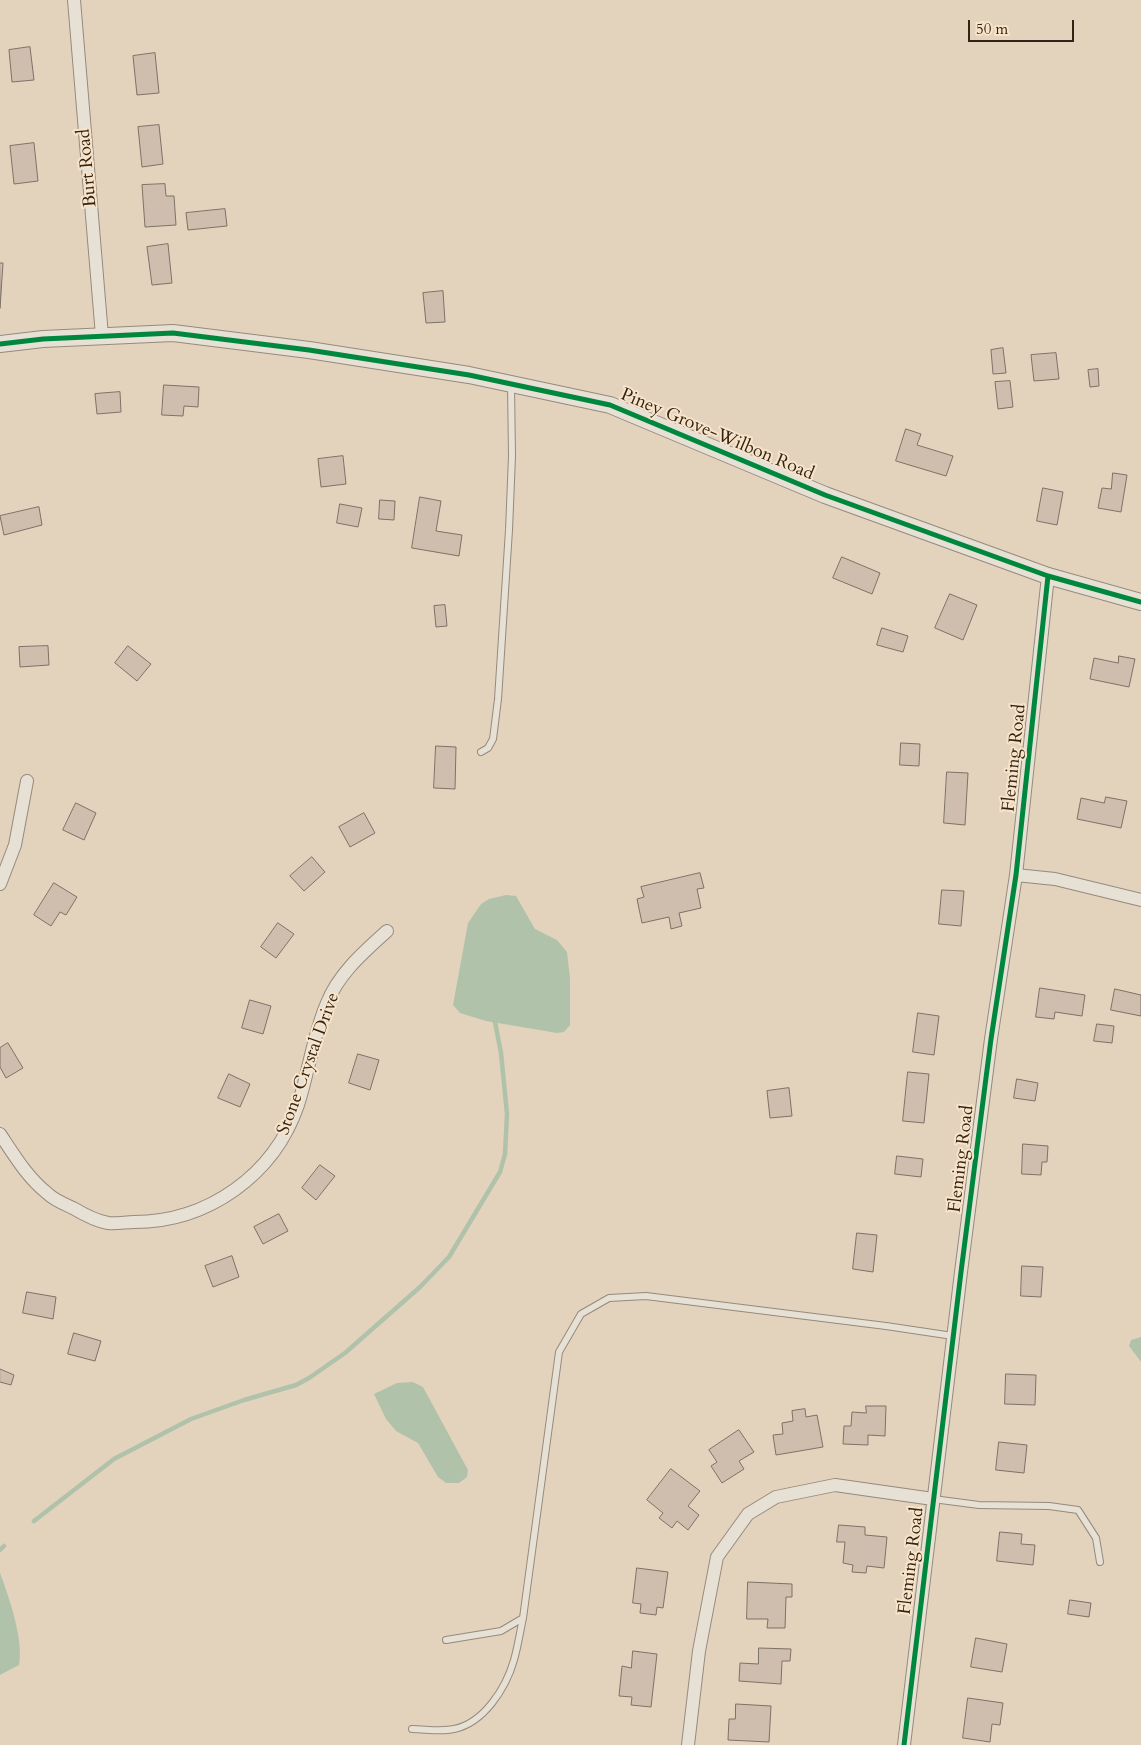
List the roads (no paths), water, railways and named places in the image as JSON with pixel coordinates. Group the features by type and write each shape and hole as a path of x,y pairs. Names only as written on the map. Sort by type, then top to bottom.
{"street":[{"name":"Burt Road","path":"74,0 102,336"},
{"name":"Piney Grove-Wilbon Road","path":"0,344 43,338 173,333 309,350 469,375 610,404 825,495 1048,576 1141,602"},
{"name":"Fleming Road","path":"904,1745 991,1039 1016,875 1048,576"},
{"path":"0,884 15,845 27,781"},
{"path":"1016,875 1055,879 1141,900"},
{"name":"Stone Crystal Drive","path":"0,1134 22,1167 48,1194 82,1214 106,1222 156,1222 191,1213 213,1204 236,1190 262,1167 282,1141 298,1105 327,1002 348,968 387,931"},
{"path":"688,1745 699,1651 717,1557 748,1514 776,1497 835,1485 934,1499"}],"lane":[{"path":"481,752 488,748 493,739 498,699 509,530 512,456 511,384"},
{"path":"412,1729 454,1729 466,1725 483,1713 499,1692 514,1661 523,1618 559,1352 581,1314 609,1298 646,1296 953,1336"},
{"path":"934,1499 979,1504 1049,1506 1078,1510 1096,1538 1100,1562"},
{"path":"446,1640 501,1631 523,1618"}],"waterway":[{"path":"34,1521 114,1459 191,1419 244,1400 296,1385 309,1378 345,1353 420,1287 449,1257 500,1172 505,1154 507,1114 496,1018"},
{"path":"0,1550 4,1546"}]}
